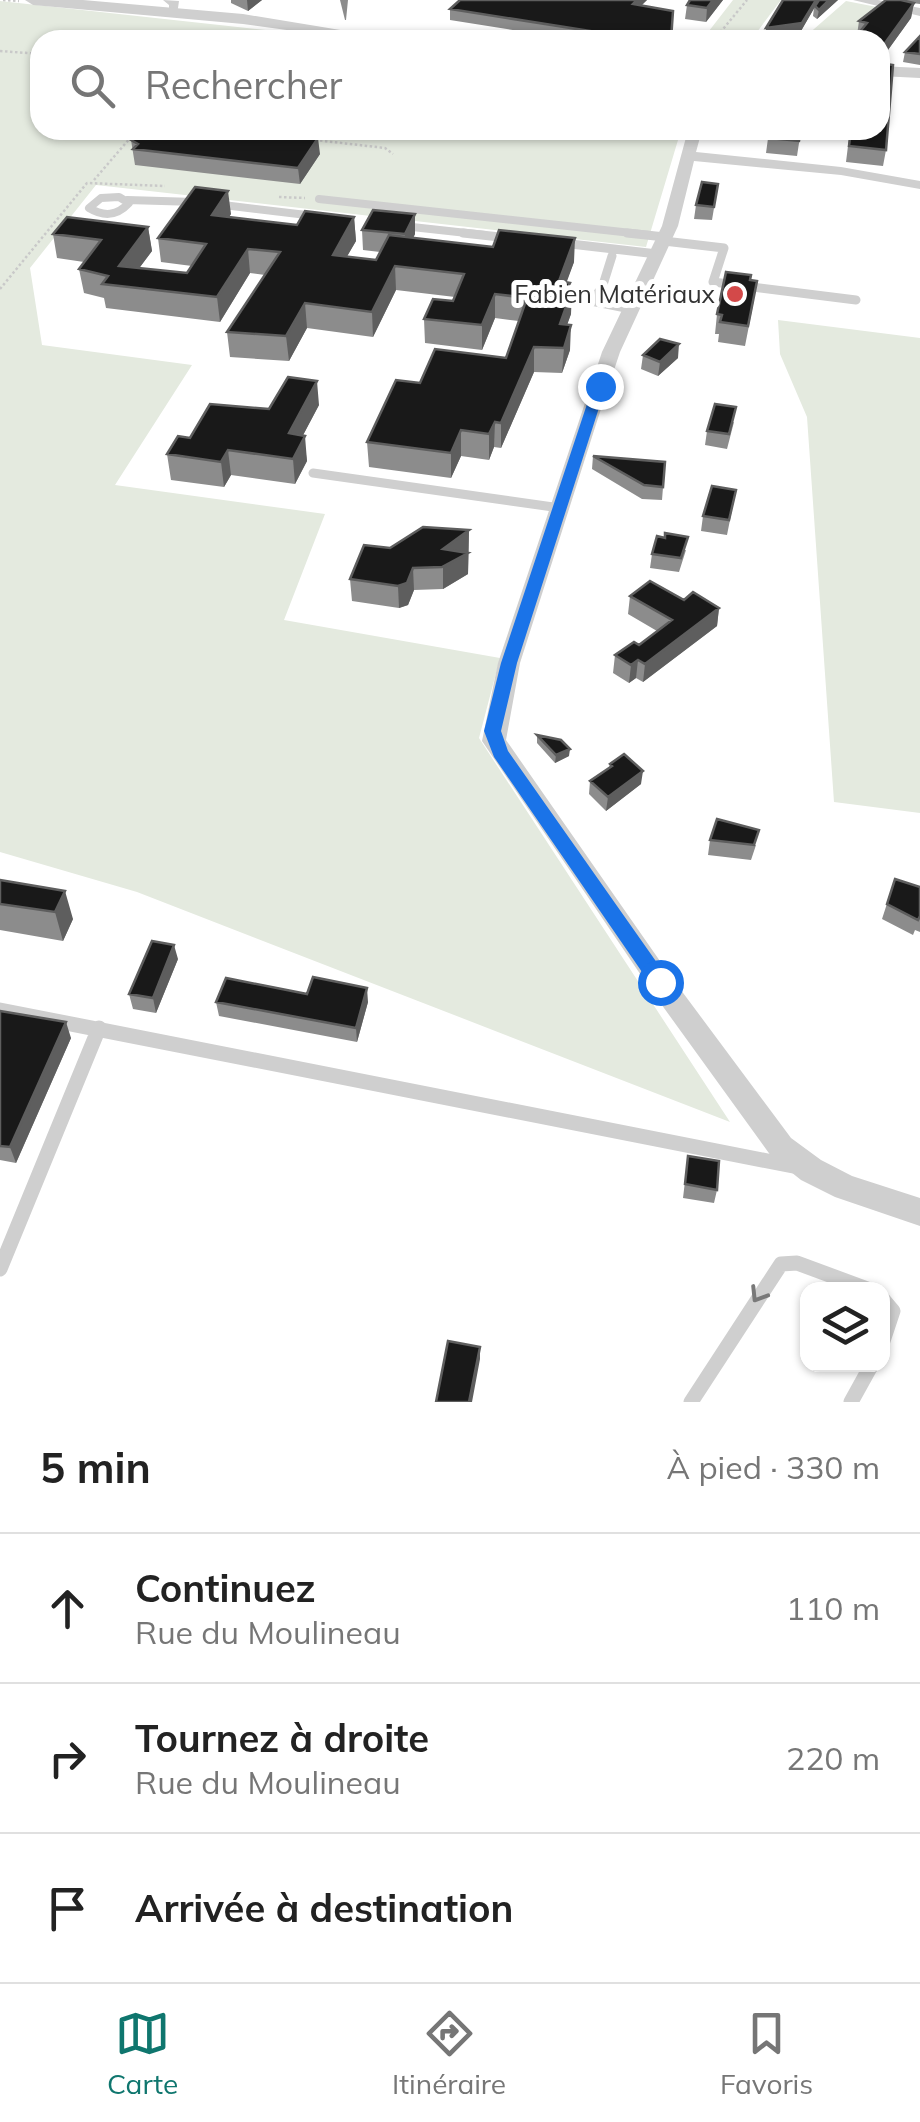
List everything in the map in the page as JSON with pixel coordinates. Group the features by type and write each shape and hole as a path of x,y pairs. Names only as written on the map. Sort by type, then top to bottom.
{"street":[{"path":"33,0 171,6 328,30"},
{"path":"859,0 920,12"},
{"path":"890,72 920,73"},
{"path":"692,140 662,244 611,352 509,663 494,741 755,1116 782,1147 812,1170 846,1187 920,1212"},
{"path":"688,156 840,171 920,185"}],"lane":[{"path":"128,200 144,198 326,218"},
{"path":"319,199 662,244"},
{"path":"382,224 517,238"},
{"path":"556,243 724,248 713,282 856,300"},
{"path":"612,256 602,288 591,301 632,309"},
{"path":"313,473 560,508"},
{"path":"0,1010 812,1170"},
{"path":"0,1269 100,1028"},
{"path":"691,1402 781,1264 797,1263 848,1282"},
{"path":"851,1402 868,1372"}],"path":[{"path":"722,30 746,0"},
{"path":"0,51 30,53"},
{"path":"94,180 128,140"},
{"path":"322,140 370,145 394,154"}],"shaded area":[{"path":"733,0 781,0 758,30 710,30"},
{"path":"0,1 266,30 30,30 30,140 678,140 646,247 96,185 30,268 42,345 192,365 115,485 325,514 284,620 500,658 479,738 730,1122 137,892 0,852"},
{"path":"846,1 887,9 859,30 813,30"},
{"path":"778,320 920,338 920,813 834,802 807,417 780,354"}],"building":[{"path":"460,0 637,0 633,4 673,11 672,30 583,30 450,9"},
{"path":"690,0 713,0 707,8 687,5"},
{"path":"783,0 816,0 802,23 766,28"},
{"path":"819,0 829,0 819,10 815,6"},
{"path":"886,0 914,3 890,36 890,30 861,30 867,23 859,21"},
{"path":"920,36 920,54 905,52"},
{"path":"131,140 317,140 298,168 133,149 138,144"},
{"path":"850,140 887,140 886,150 849,146"},
{"path":"702,182 718,184 714,207 696,205"},
{"path":"195,187 228,191 212,215 297,225 305,211 354,217 333,255 376,260 389,235 493,247 499,230 575,238 559,281 570,283 567,289 572,290 560,324 571,325 564,348 534,347 501,423 495,422 489,434 461,430 451,453 367,442 396,380 420,383 435,349 506,358 527,298 495,294 482,325 424,319 433,299 453,301 464,274 395,266 372,312 305,303 286,336 227,332 280,252 248,249 217,297 102,284 108,276 79,269 101,240 53,234 67,217 148,227 119,266 187,273 206,244 158,238"},
{"path":"373,210 415,214 405,234 362,230"},
{"path":"726,272 751,275 750,280 757,281 748,326 720,322 722,315 717,314"},
{"path":"660,339 679,344 660,362 643,355"},
{"path":"288,377 317,381 289,433 305,436 293,459 228,450 221,462 167,454 178,436 190,438 210,404 269,409"},
{"path":"715,404 736,407 729,434 707,431"},
{"path":"593,456 665,462 663,487 644,485"},
{"path":"712,486 736,490 729,520 703,516"},
{"path":"423,527 469,530 443,549 468,553 442,567 413,568 407,583 398,586 350,579 364,545 390,548"},
{"path":"665,533 688,537 681,558 652,554 657,536 665,538"},
{"path":"650,581 684,600 693,592 719,608 645,664 638,660 631,665 615,655 634,642 639,645 672,620 630,596"},
{"path":"537,735 561,740 570,749 556,755"},
{"path":"624,754 643,771 608,797 590,781"},
{"path":"717,819 759,830 754,845 710,840"},
{"path":"895,879 920,887 918,920 887,904"},
{"path":"0,880 65,891 55,912 0,904"},
{"path":"152,941 174,945 153,998 129,994"},
{"path":"313,977 367,988 356,1028 216,1002 226,978 307,994"},
{"path":"0,1011 66,1022 10,1147 0,1146"},
{"path":"688,1156 719,1161 717,1190 685,1184"},
{"path":"448,1341 480,1347 469,1402 436,1402"}],"place":[{"name":"Fabien Matériaux","path":"735,294"}],"route":[{"path":"600,386 509,663 492,731 500,752 660,982"}]}
